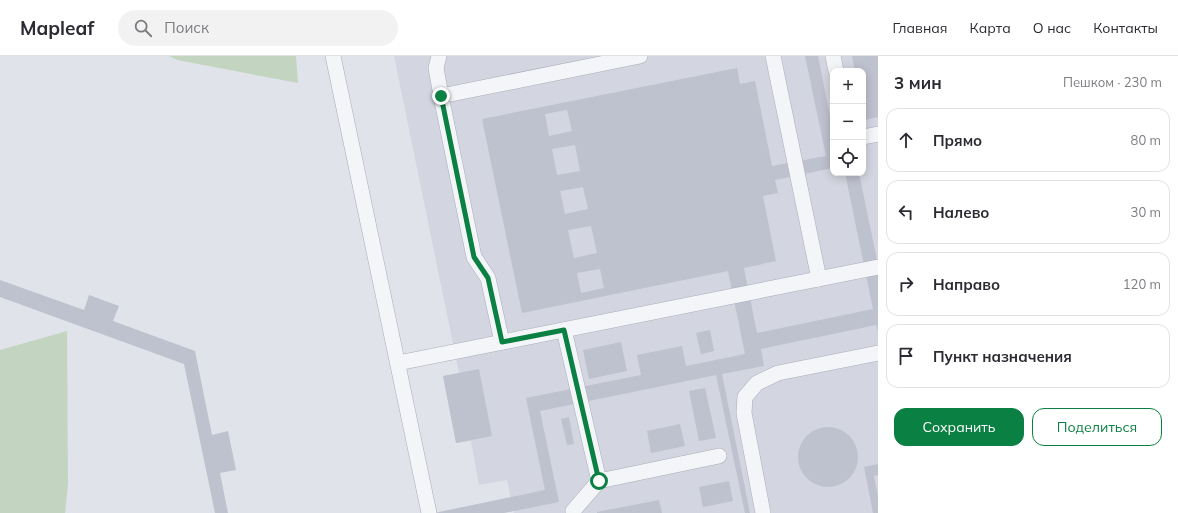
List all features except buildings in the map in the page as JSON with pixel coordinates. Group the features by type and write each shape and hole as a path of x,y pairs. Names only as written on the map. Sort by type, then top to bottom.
{"lane":[{"path":"333,56 429,513"},
{"path":"439,56 436,68 474,257 488,278 502,342"},
{"path":"441,96 640,56"},
{"path":"774,56 819,279"},
{"path":"833,56 835,68"},
{"path":"866,136 878,134"},
{"path":"398,363 878,267"},
{"path":"564,330 599,481"},
{"path":"763,513 744,413 745,397 757,383 778,373 878,353"},
{"path":"574,513 573,511 599,481 719,456"}],"shaded area":[{"path":"394,56 878,56 878,513 514,513 507,480 479,485 471,441 456,443 443,376 459,373"}],"green space":[{"path":"169,56 296,56 298,83 177,60"},
{"path":"67,331 68,484 65,513 0,513 0,350"}],"route":[{"path":"441,96 474,257 488,278 502,342 564,330 599,481"}]}
